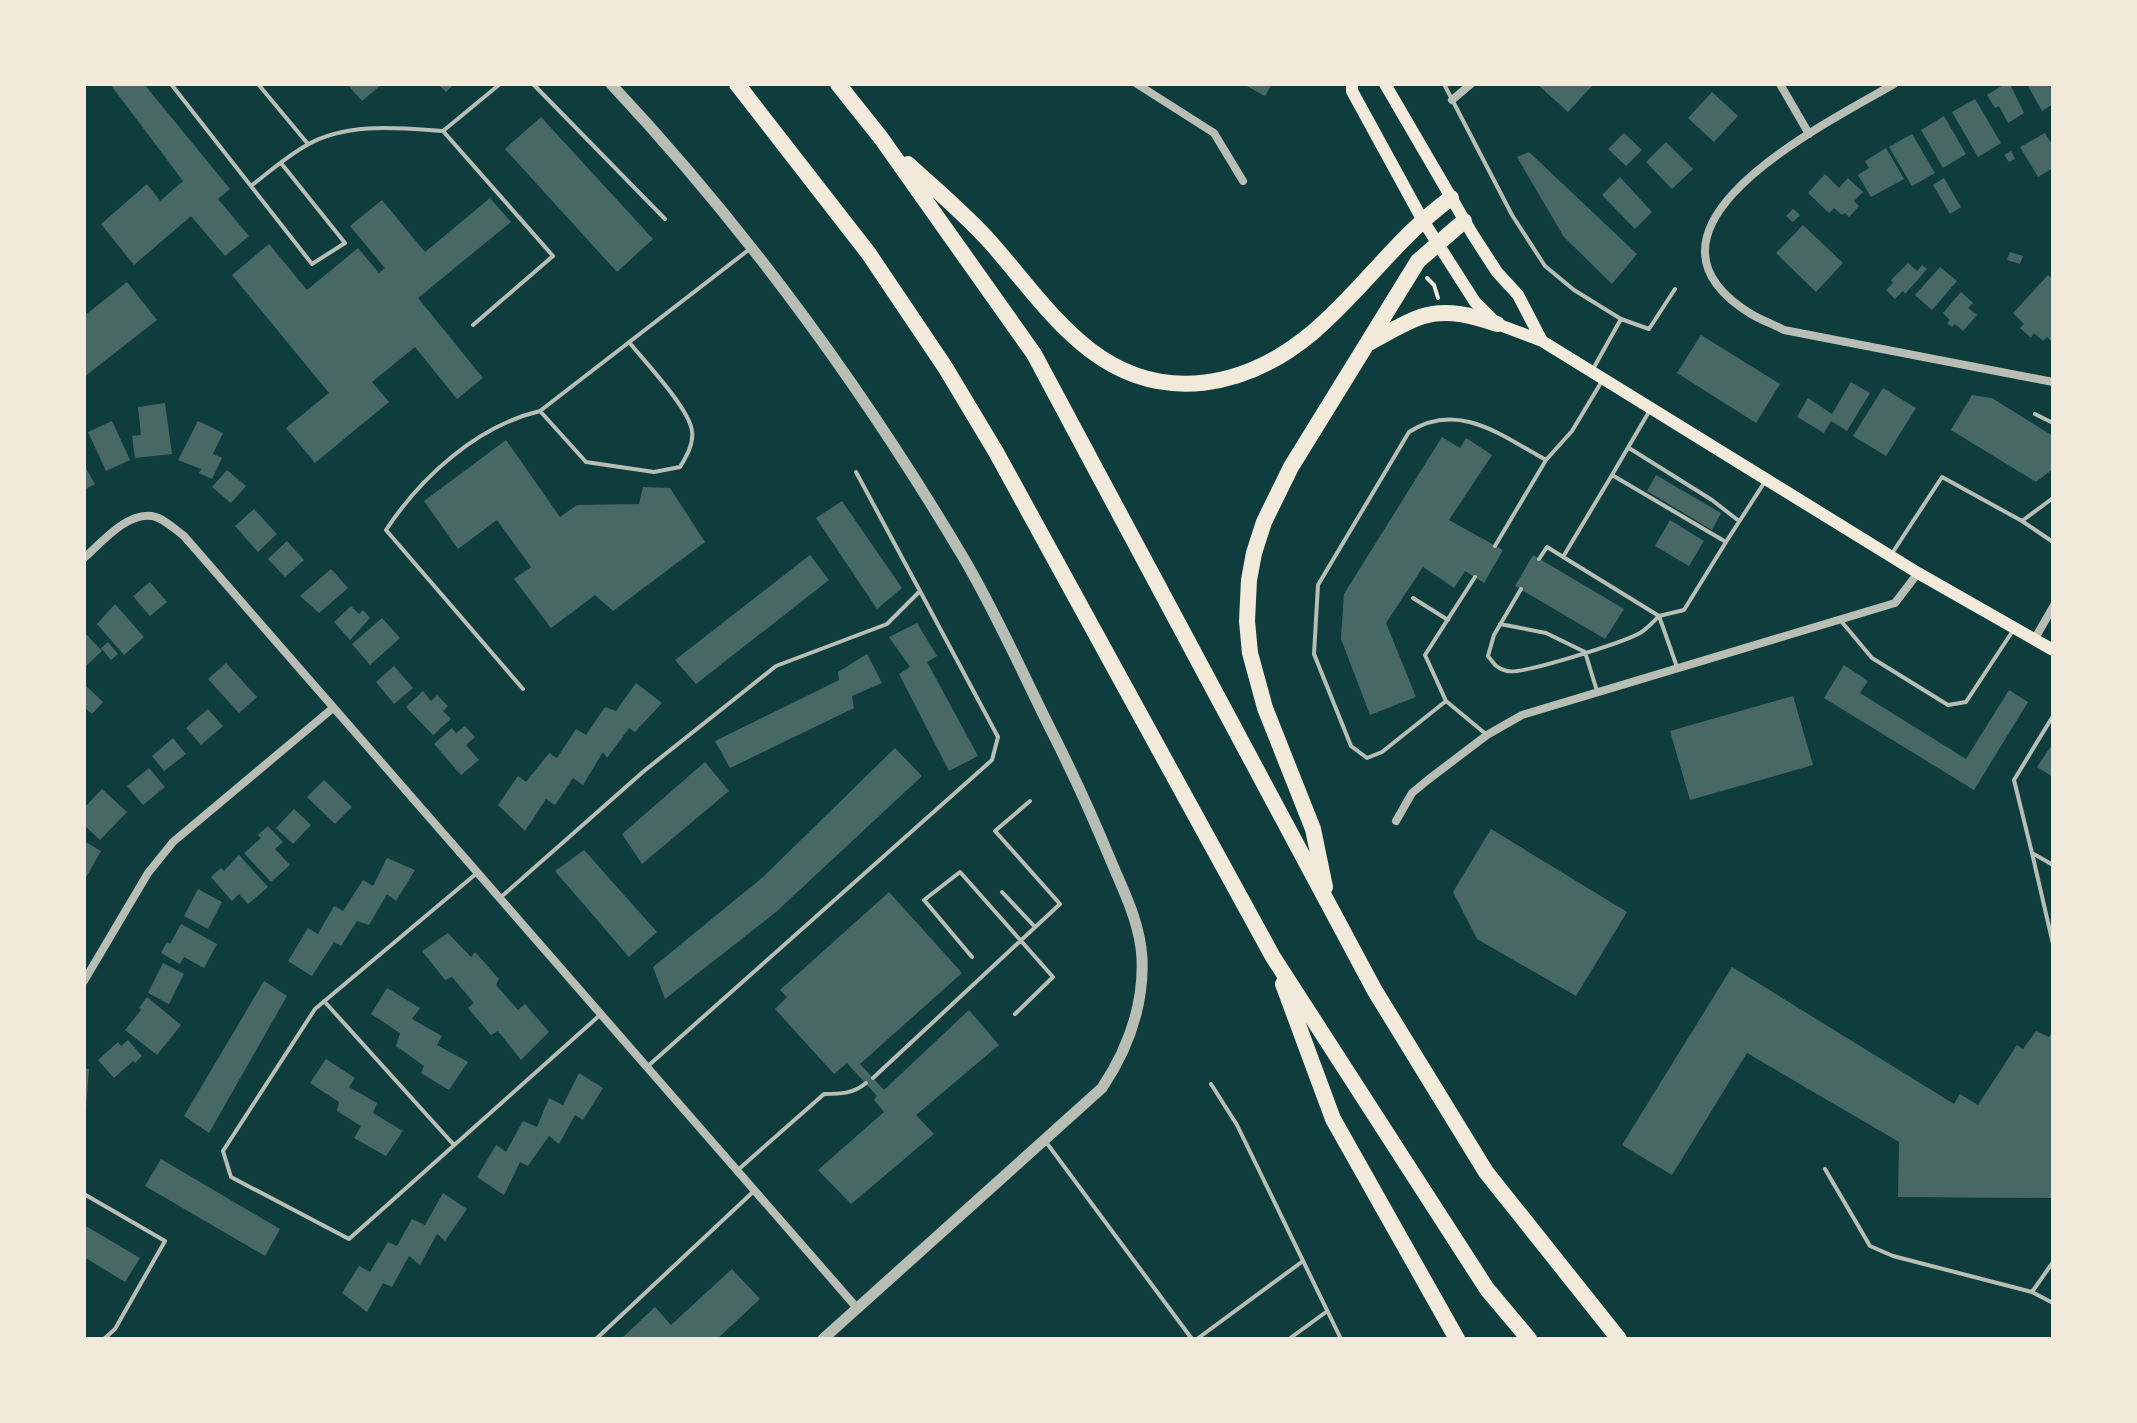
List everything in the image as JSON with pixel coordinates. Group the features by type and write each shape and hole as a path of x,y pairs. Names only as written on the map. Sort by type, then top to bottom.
{"highway":[{"path":"737,84 869,254 945,367 996,452 1273,957 1487,1289 1529,1339"},
{"path":"838,84 881,138 1034,354 1375,991 1486,1172 1619,1339"},
{"path":"881,138 989,240 1066,329 1090,350 1112,365 1140,377 1170,383 1207,384 1242,376 1274,361 1312,333 1422,219 1451,198"},
{"path":"1329,905 1313,829 1265,708 1250,653 1247,621 1254,553 1291,467 1418,261 1464,221"},
{"path":"1368,344 1413,318 1440,312 1464,313 1497,324"},
{"path":"1273,957 1333,1119 1457,1339"}],"main road":[{"path":"1352,84 1352,91 1437,245 1468,293 1497,324 1542,341 1590,374 1652,408 1918,573 2053,650"},
{"path":"1385,84 1464,221 1497,272 1518,295 1542,341"}],"street":[{"path":"611,84 661,137 753,247 839,362 964,559 1079,786 1135,917 1142,958 1131,1036 1102,1088 823,1339"},
{"path":"1137,84 1214,133 1243,181"},
{"path":"1452,100 1471,84"},
{"path":"1780,84 1809,134"},
{"path":"1894,84 1769,160 1726,199 1712,219 1706,241 1706,257 1713,278 1729,297 1750,313 1784,330 2053,382"},
{"path":"84,558 121,526 139,516 154,516 184,536 857,1308"},
{"path":"1396,821 1412,793 1487,735 1522,715 1895,603 1918,573"},
{"path":"2034,640 2053,607"},
{"path":"84,981 148,873 173,842 333,708"}],"lane":[{"path":"171,84 312,264 345,243 281,163"},
{"path":"258,84 308,144"},
{"path":"251,186 308,144 341,133 386,128 443,131 500,84"},
{"path":"533,84 665,219"},
{"path":"1444,84 1512,215 1545,266 1574,290 1621,319 1649,329 1675,289"},
{"path":"443,131 553,256 473,325"},
{"path":"523,689 386,530 416,491 478,436 516,417 540,411 753,247"},
{"path":"1590,374 1621,319"},
{"path":"540,411 586,462 654,472 680,467 688,454 693,434 688,416 629,342"},
{"path":"1495,546 1546,460 1572,431 1602,381"},
{"path":"1563,557 1652,408"},
{"path":"2035,414 2053,423"},
{"path":"1446,701 1382,752 1367,758 1351,746 1314,654 1318,585 1409,432 1425,422 1474,420 1546,460"},
{"path":"1629,448 1712,500 1739,521"},
{"path":"647,1068 992,760 998,737 856,472"},
{"path":"1612,475 1726,542"},
{"path":"1669,483 1673,476"},
{"path":"1891,555 1942,477 2022,521 2053,542"},
{"path":"1521,589 1500,624 1488,656 1497,668 1510,673 1549,664 1642,633 1659,616 1684,610 1767,478"},
{"path":"1687,493 1691,487"},
{"path":"2022,521 2053,498"},
{"path":"1708,506 1712,500"},
{"path":"1539,559 1547,547 1659,616 1678,669"},
{"path":"1475,577 1425,655 1446,701 1487,735"},
{"path":"499,899 644,771 776,666 887,624 920,591"},
{"path":"1413,598 1448,620"},
{"path":"1840,619 1872,658 1948,705 1966,702 2014,629"},
{"path":"1500,624 1546,633 1585,652 1598,693"},
{"path":"2052,942 2014,780 2053,716"},
{"path":"873,1078 1060,904 995,831 1030,801"},
{"path":"2032,853 2053,865"},
{"path":"972,957 924,900 960,872 1053,977 1015,1014"},
{"path":"477,873 315,1009 223,1151 231,1177 349,1239 600,1015"},
{"path":"1002,892 1035,927"},
{"path":"324,1001 454,1145"},
{"path":"737,1171 824,1094 844,1094 866,1083"},
{"path":"1211,1084 1237,1125 1341,1339"},
{"path":"1045,1140 1195,1339 1303,1261"},
{"path":"1825,1169 1870,1246 1893,1256 2032,1292 2053,1303"},
{"path":"596,1339 754,1191"},
{"path":"84,1194 165,1241 115,1329 104,1339"},
{"path":"2032,1292 2053,1262"},
{"path":"1289,1339 1327,1312"}],"path":[{"path":"1434,285 1439,274"},
{"path":"1425,276 1434,285 1439,302"}],"building":[{"path":"110,84 144,84 230,189 218,199 249,236 225,256 191,216 134,265 101,224 147,184 160,201 183,181"},
{"path":"347,84 382,84 362,101"},
{"path":"438,84 454,84 446,92"},
{"path":"1243,84 1272,84 1265,96"},
{"path":"1537,84 1590,84 1592,86 1568,112"},
{"path":"2010,84 2024,113 2008,123 1999,106 1995,108 1987,95"},
{"path":"2027,84 2053,84 2053,104 2042,111"},
{"path":"1712,92 1738,116 1714,142 1688,118"},
{"path":"1975,99 2001,143 1978,157 1952,112"},
{"path":"1944,116 1966,154 1943,168 1921,130"},
{"path":"541,117 653,239 617,272 505,149"},
{"path":"1624,133 1642,150 1626,166 1608,149"},
{"path":"2045,133 2053,146 2053,168 2038,177 2020,147"},
{"path":"1912,134 1935,173 1912,186 1889,147"},
{"path":"1666,142 1693,169 1672,189 1646,162"},
{"path":"1886,148 1904,179 1871,197 1858,175 1869,168 1865,161"},
{"path":"2011,151 2015,159 2009,162 2004,155"},
{"path":"1529,152 1637,254 1612,284 1564,237 1517,157"},
{"path":"1825,174 1839,188 1848,178 1863,192 1854,201 1859,206 1849,217 1834,208 1829,213 1808,193"},
{"path":"1620,177 1652,212 1635,229 1602,195"},
{"path":"1944,178 1961,207 1950,214 1933,185"},
{"path":"490,198 511,222 418,298 483,378 457,399 415,347 372,382 389,402 315,463 286,428 329,393 232,275 269,244 307,290 358,248 379,273 385,268 350,226 382,200 425,252"},
{"path":"1793,209 1800,215 1793,222 1786,216"},
{"path":"1803,225 1843,263 1816,292 1776,253"},
{"path":"2010,252 2023,256 2020,264 2007,260"},
{"path":"1908,263 1917,271 1922,265 1927,269 1905,294 1903,291 1895,299 1886,290 1893,283 1891,280"},
{"path":"1940,267 1957,281 1932,310 1915,295"},
{"path":"2048,275 2053,279 2053,343 2047,337 2043,341 2034,333 2031,338 2020,328 2024,324 2013,313"},
{"path":"127,282 157,320 84,377 84,316"},
{"path":"1961,292 1973,303 1968,308 1977,315 1963,331 1955,324 1952,327 1947,323 1950,320 1943,313"},
{"path":"1701,335 1780,384 1756,423 1677,373"},
{"path":"1851,382 1870,393 1847,431 1831,421 1824,433 1797,417 1808,398 1832,414"},
{"path":"1883,388 1916,408 1886,456 1853,436"},
{"path":"1972,395 1992,398 2053,436 2053,469 2036,482 1951,430"},
{"path":"165,403 172,454 135,458 132,436 141,435 138,407"},
{"path":"112,421 130,460 106,471 88,432"},
{"path":"198,421 223,433 213,454 222,458 212,479 199,473 201,469 178,460"},
{"path":"1442,437 1460,448 1466,438 1492,455 1449,520 1503,550 1484,583 1465,571 1454,588 1423,567 1386,623 1416,697 1370,715 1341,639 1344,594"},
{"path":"506,440 560,517 577,505 639,504 643,487 670,488 705,542 613,611 595,595 551,628 514,579 531,567 497,520 458,549 424,501"},
{"path":"84,465 95,484 84,490"},
{"path":"227,470 246,486 231,503 212,487"},
{"path":"1656,475 1721,513 1712,530 1647,491"},
{"path":"842,501 902,588 877,609 816,518"},
{"path":"254,509 277,534 258,552 235,526"},
{"path":"1670,520 1704,541 1689,566 1655,546"},
{"path":"287,541 304,560 285,577 268,559"},
{"path":"810,555 829,580 696,684 675,660"},
{"path":"1533,555 1624,609 1605,639 1515,586"},
{"path":"331,569 348,588 319,613 300,596"},
{"path":"150,582 167,602 150,616 133,596"},
{"path":"115,604 144,637 124,655 97,624"},
{"path":"351,606 359,614 363,610 370,618 350,640 334,622"},
{"path":"382,618 400,638 370,665 352,644"},
{"path":"917,623 937,656 927,662 978,756 949,771 899,674 910,667 889,637"},
{"path":"86,634 102,651 86,666 84,664"},
{"path":"108,642 118,654 111,660 101,648"},
{"path":"867,654 882,683 852,696 854,708 730,768 715,741 839,680 838,672"},
{"path":"226,663 257,697 239,713 208,679"},
{"path":"1844,665 1868,681 1860,693 1966,759 2009,690 2028,702 1974,790 1824,698"},
{"path":"394,666 413,688 394,704 376,682"},
{"path":"636,683 662,703 635,732 629,728 607,758 603,752 583,785 573,778 555,805 546,799 525,831 498,805 518,776 526,782 549,753 557,758 576,729 586,735 605,707 616,711"},
{"path":"84,684 103,702 92,714 84,707"},
{"path":"423,691 431,701 437,695 448,706 443,711 451,719 433,735 406,707"},
{"path":"1793,696 1813,765 1690,800 1670,731"},
{"path":"208,709 223,726 201,745 186,728"},
{"path":"465,726 475,737 466,745 479,760 461,775 434,744 452,728 456,733"},
{"path":"173,738 186,754 164,771 152,756"},
{"path":"2053,743 2053,777 2037,767"},
{"path":"895,748 922,776 776,912 665,999 653,967 763,877"},
{"path":"705,762 729,791 642,864 622,834"},
{"path":"149,768 165,787 143,805 127,786"},
{"path":"324,780 352,807 335,824 307,797"},
{"path":"102,789 127,812 100,840 84,825 84,808"},
{"path":"294,809 311,825 293,844 276,828"},
{"path":"268,826 283,842 275,849 290,865 271,882 244,853 261,838 258,835"},
{"path":"1491,829 1627,912 1576,996 1477,939 1453,892"},
{"path":"84,841 101,851 84,881"},
{"path":"584,850 657,932 629,957 555,871"},
{"path":"239,855 268,887 248,904 239,894 232,901 211,877 221,868 224,871"},
{"path":"387,858 415,870 396,901 387,894 369,925 357,921 341,946 334,942 312,976 288,961 308,928 318,934 334,906 343,911 363,880 373,886"},
{"path":"198,889 222,902 208,929 184,916"},
{"path":"889,892 962,973 860,1064 884,1090 969,1010 999,1045 916,1115 934,1134 851,1204 818,1170 884,1112 874,1100 877,1096 847,1063 834,1074 775,1009 787,997 780,990"},
{"path":"181,924 217,944 204,968 184,957 180,964 161,953"},
{"path":"448,933 471,957 475,952 499,979 496,985 518,1010 525,1004 549,1032 521,1060 498,1031 491,1035 468,1008 474,1003 452,977 445,980 422,951"},
{"path":"163,963 184,974 169,1004 148,993"},
{"path":"1732,967 1954,1104 1960,1094 1978,1105 2017,1045 2023,1049 2036,1031 2049,1037 2053,1031 2053,1198 1898,1197 1899,1142 1747,1053 1672,1175 1622,1145"},
{"path":"264,981 287,996 209,1133 184,1116"},
{"path":"387,988 420,1008 412,1019 442,1036 437,1045 468,1062 449,1090 421,1073 424,1066 396,1046 400,1033 371,1014"},
{"path":"147,997 181,1025 157,1055 125,1030"},
{"path":"128,1040 142,1056 114,1078 98,1060 118,1042 121,1046"},
{"path":"326,1059 355,1078 349,1087 377,1103 373,1113 403,1131 386,1156 354,1138 361,1126 337,1111 339,1102 310,1083"},
{"path":"84,1069 89,1069 86,1107 84,1107"},
{"path":"579,1073 603,1088 583,1120 575,1115 559,1144 549,1136 528,1166 520,1162 504,1195 477,1177 496,1145 506,1152 523,1121 537,1127 549,1098 563,1105"},
{"path":"161,1159 280,1229 265,1256 145,1186"},
{"path":"443,1193 467,1209 445,1241 437,1234 420,1265 409,1256 392,1287 383,1283 367,1312 342,1293 359,1266 370,1272 388,1242 397,1246 412,1219 425,1225"},
{"path":"84,1225 140,1258 125,1282 84,1257"},
{"path":"732,1269 760,1299 717,1339 621,1339 655,1307 671,1325"}]}
